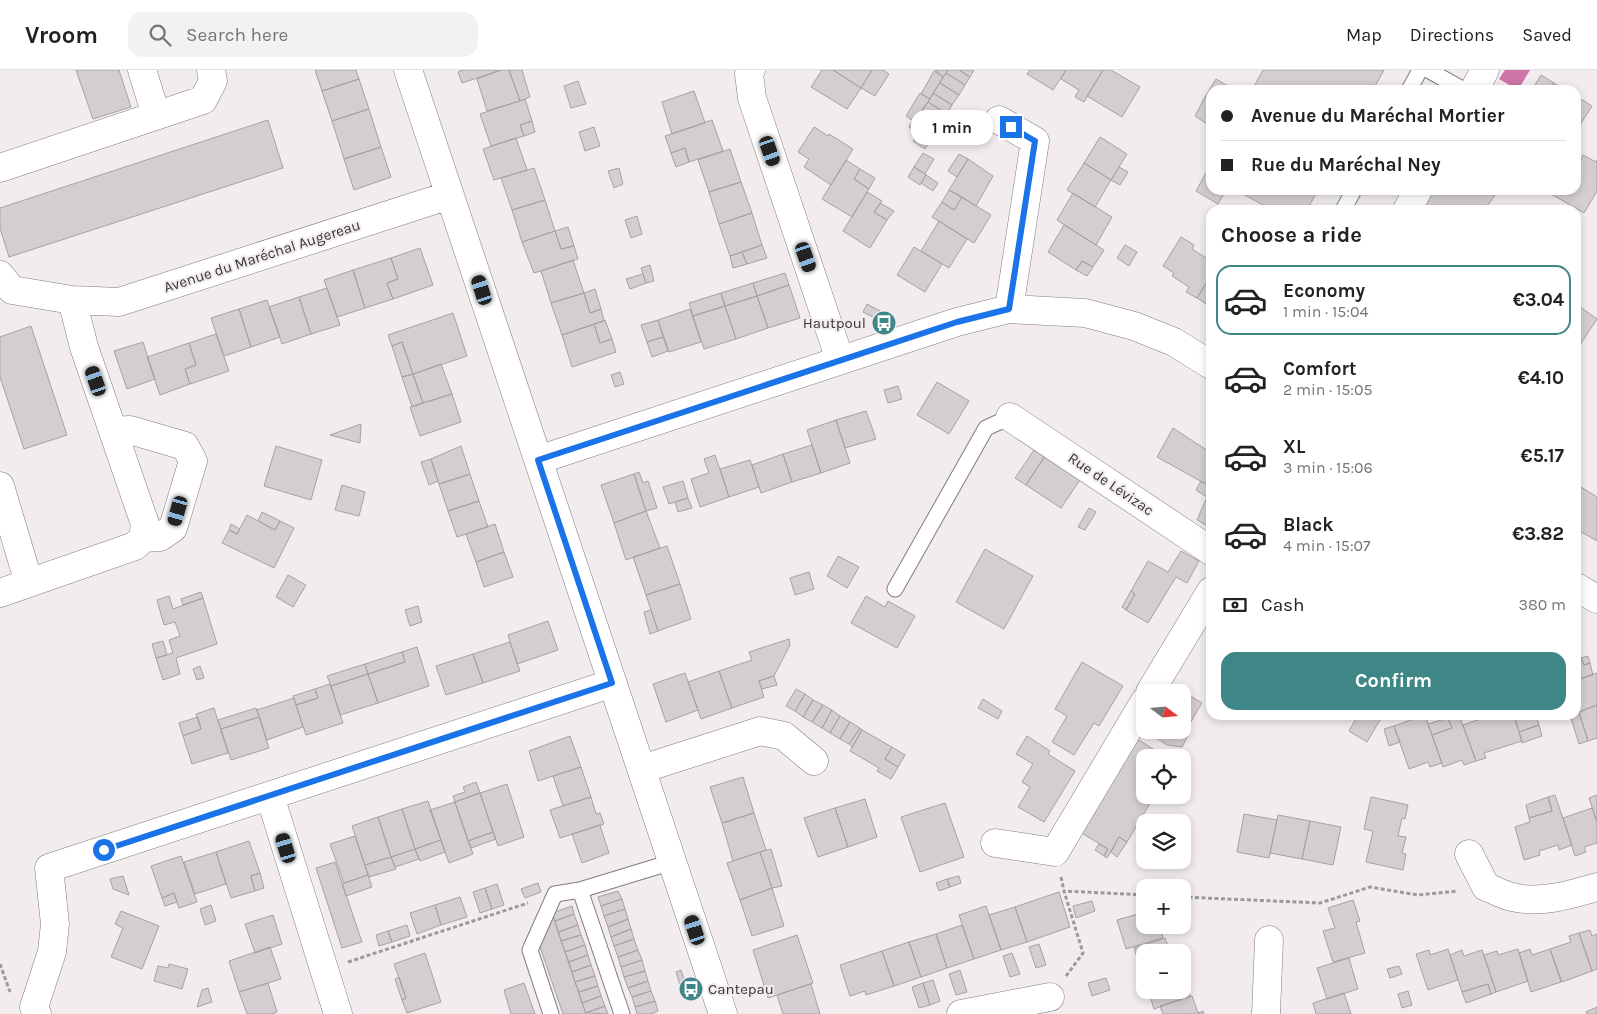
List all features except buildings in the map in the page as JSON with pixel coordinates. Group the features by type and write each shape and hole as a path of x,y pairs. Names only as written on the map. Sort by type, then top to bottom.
{"street":[{"path":"142,70 156,115"},
{"path":"0,168 203,100 214,80 211,70"},
{"path":"408,70 723,1014"},
{"path":"751,70 749,74 752,98 840,360"},
{"path":"1477,85 1485,70"},
{"path":"999,120 1035,141 1009,309"},
{"name":"Avenue du Maréchal Augereau","path":"0,275 12,290 72,300 118,302 450,195"},
{"path":"0,594 135,546 143,538 145,524 84,348 72,300"},
{"path":"538,460 957,322 1009,309 1085,314 1134,326 1174,342 1206,362"},
{"name":"Rue de Lévizac","path":"1010,417 1206,548"},
{"path":"113,431 130,430 185,446 193,461 173,528 160,537 143,538"},
{"path":"0,486 29,583"},
{"path":"1581,590 1597,599"},
{"path":"1155,684 1206,599"},
{"path":"37,1014 34,1007 52,952 55,924 49,868 612,683"},
{"path":"995,843 1055,852 1136,716"},
{"path":"642,770 760,731 784,736 814,760"},
{"path":"270,796 338,1014"},
{"path":"1469,854 1486,887 1512,897 1530,899 1568,896 1597,887"},
{"path":"1266,1014 1269,940"},
{"path":"962,1014 1050,998"}],"lane":[{"path":"1412,85 1420,70"},
{"path":"1428,70 1455,85"},
{"path":"895,589 986,428 1010,417"},
{"path":"551,1014 530,950 555,894 580,890 672,862"},
{"path":"580,890 622,1014"}],"path":[{"path":"1191,897 1320,903 1370,887 1418,895 1486,887"},
{"path":"1050,998 1083,953 1064,891 1136,895"},
{"path":"324,970 555,894"},
{"path":"0,964 11,997"}],"shaded area":[{"path":"1505,70 1530,70 1521,85 1509,85 1499,79"}],"place":[{"name":"Hautpoul","path":"884,323"},
{"name":"Cantepau","path":"691,989"}],"route":[{"path":"104,850 612,683 538,460 957,322 1009,309 1035,141 1011,127"}]}
